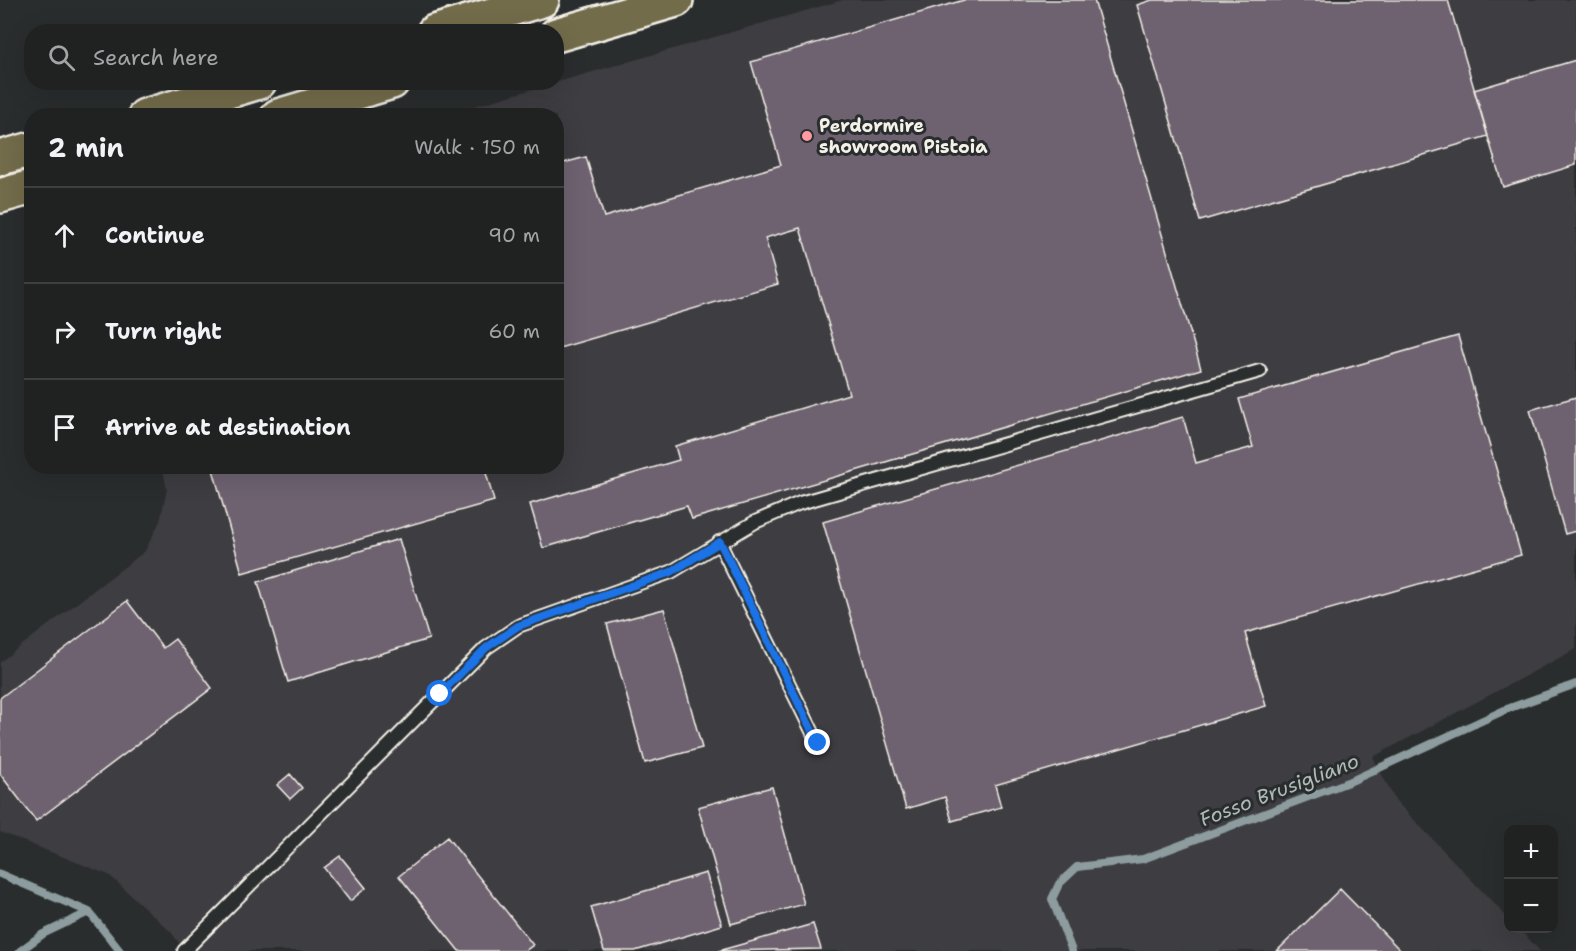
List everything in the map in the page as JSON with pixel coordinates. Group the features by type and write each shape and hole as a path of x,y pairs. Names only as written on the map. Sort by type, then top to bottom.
{"highway":[{"path":"461,24 542,0"},
{"path":"564,33 676,0"},
{"path":"172,108 232,90"},
{"path":"305,108 365,90"},
{"path":"0,158 24,150"},
{"path":"0,196 24,189"}],"lane":[{"path":"184,951 486,648 518,626 671,572 755,522 800,503 1260,370"},
{"path":"720,542 818,743"}],"shaded area":[{"path":"843,0 1576,0 1576,649 1373,757 1395,800 1504,914 1504,933 1523,933 1540,951 185,951 171,932 109,875 0,832 0,662 145,551 160,521 167,489 164,474 564,474 564,108 467,108 530,90 564,90 564,80"}],"building":[{"path":"964,0 1094,0 1201,369 692,519 687,506 543,548 530,504 679,460 675,446 849,394 800,228 765,238 778,284 564,347 564,163 586,157 604,217 781,165 751,62"},
{"path":"1152,0 1448,0 1488,136 1200,221 1137,5"},
{"path":"1576,60 1576,165 1503,187 1474,90"},
{"path":"1458,336 1521,555 1245,633 1266,706 995,785 1001,807 952,821 945,797 906,809 823,522 1183,417 1196,463 1253,447 1239,399"},
{"path":"1576,397 1576,531 1565,534 1530,410"},
{"path":"214,474 486,474 494,501 242,573"},
{"path":"399,539 429,639 288,682 258,582"},
{"path":"127,601 163,648 175,639 212,688 36,821 0,774 0,698"},
{"path":"664,609 702,748 645,763 607,624"},
{"path":"290,774 302,788 290,799 277,785"},
{"path":"772,787 804,904 731,924 698,807"},
{"path":"447,837 533,945 525,951 459,951 399,876"},
{"path":"340,856 366,888 350,901 324,868"},
{"path":"706,873 722,925 635,951 604,951 591,907"},
{"path":"1340,889 1401,951 1277,951"},
{"path":"813,924 821,949 718,951"}],"waterway":[{"name":"Fosso Brusigliano","path":"1072,951 1052,899 1059,884 1077,867 1143,859 1351,781 1507,709 1576,684"},
{"path":"0,874 89,912"},
{"name":"Fosso Brusigliano","path":"20,951 43,934 89,912 120,951"}],"place":[{"name":"Perdormire showroom Pistoia","path":"807,136"}],"route":[{"path":"440,694 486,648 518,626 671,572 720,542 818,743"}]}
